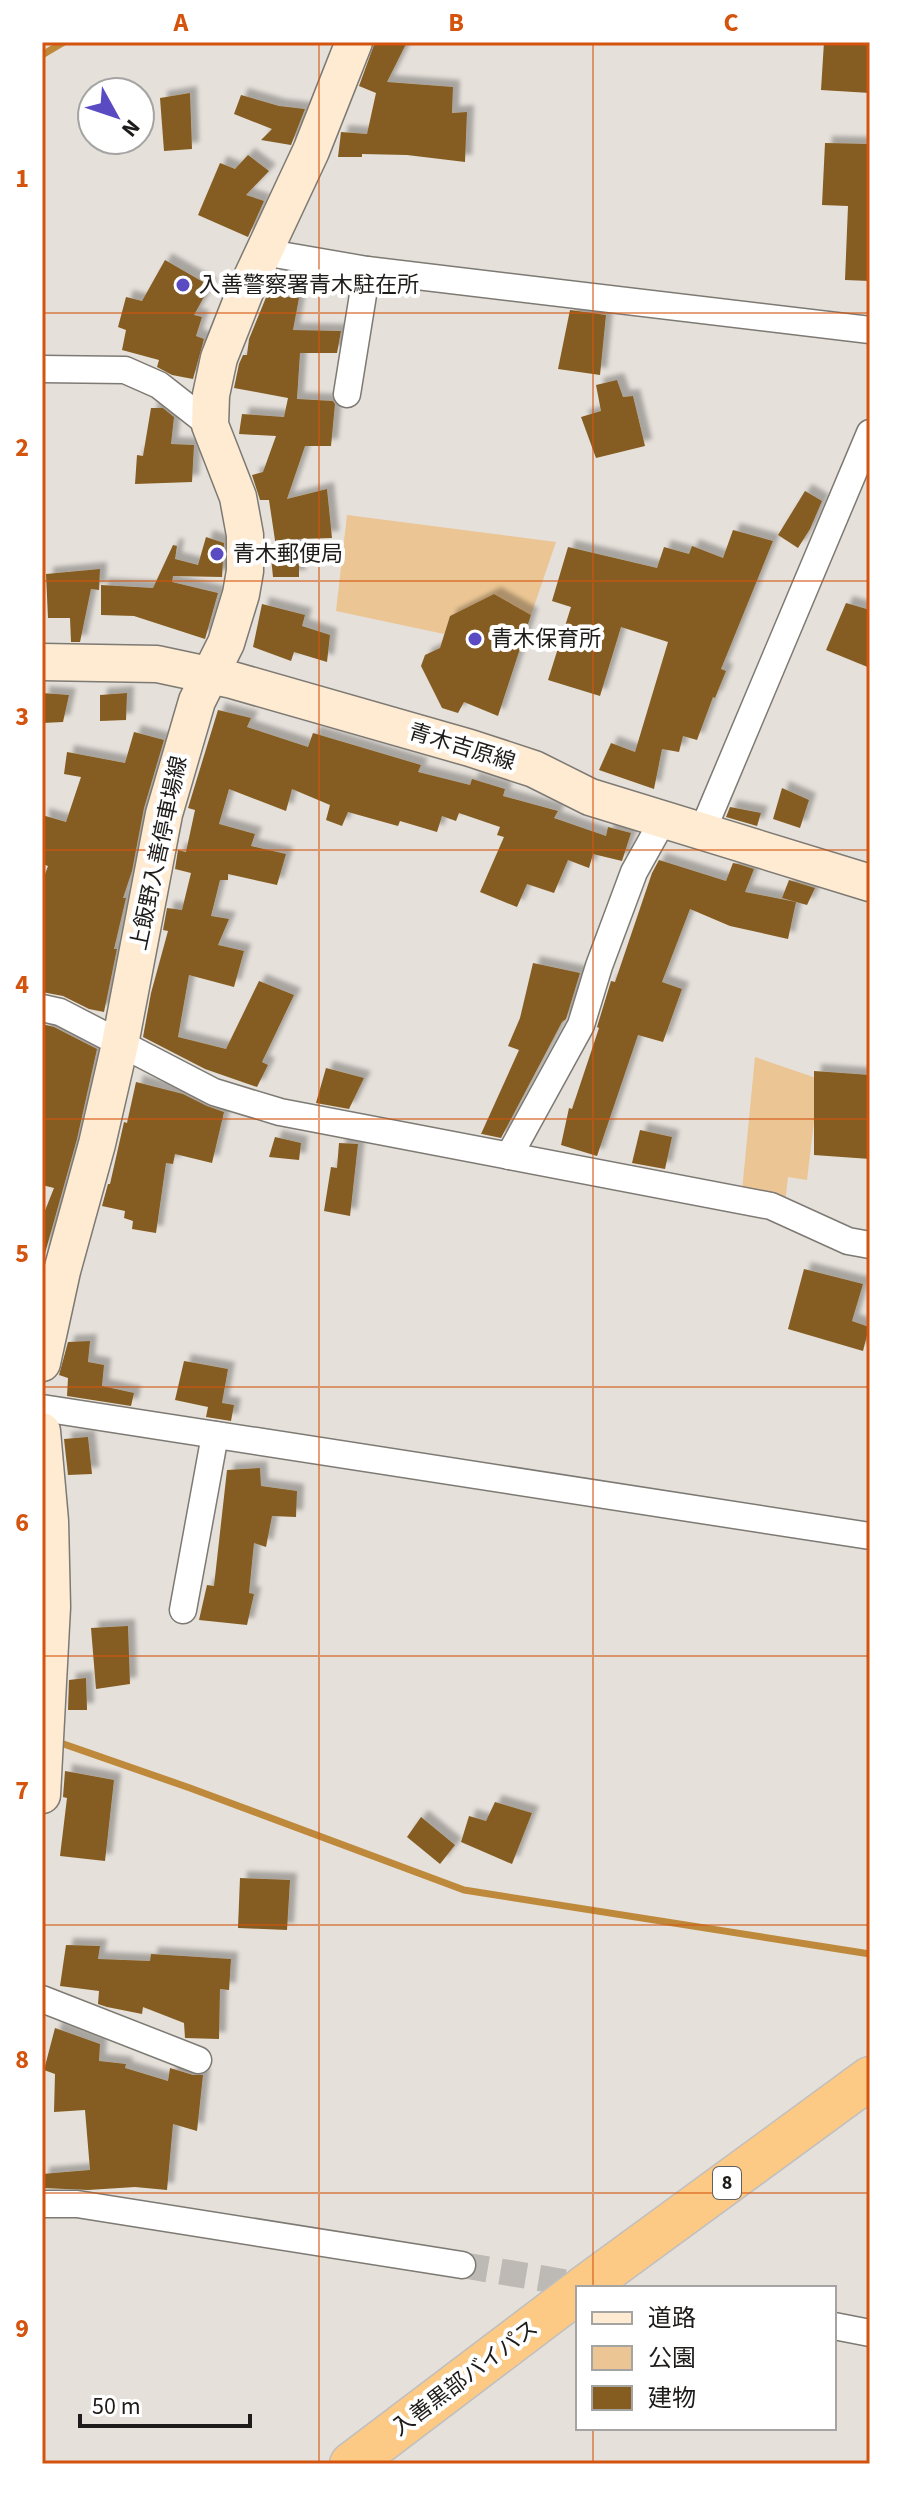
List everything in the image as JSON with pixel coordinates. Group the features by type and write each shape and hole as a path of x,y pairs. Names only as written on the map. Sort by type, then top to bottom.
{"highway":[{"name":"8","path":"586,2286 870,2078"},
{"name":"入善黒部バイパス","path":"351,2464 576,2294"}],"main road":[{"name":"上飯野入善停車場線","path":"42,1363 62,1271 97,1144 120,1044 164,814 197,701 226,643 241,594 245,571 245,535 238,497 210,425 211,395 219,358 230,326 311,151 354,42"},
{"name":"青木吉原線","path":"42,662 157,664 232,680 470,748 534,769 590,797 870,883"},
{"path":"42,1431 50,1521 52,1607 42,1795"}],"street":[{"path":"263,252 367,270 870,330"},
{"path":"347,394 367,270"},
{"path":"42,369 125,370 159,385 210,425"},
{"path":"702,832 870,433"},
{"path":"509,1156 581,1025 634,872 663,820"},
{"path":"42,1008 60,1012 214,1092 280,1112 771,1206 848,1241 870,1245"},
{"path":"42,1408 870,1536"},
{"path":"183,1610 215,1435"},
{"path":"42,1999 198,2060"},
{"path":"42,2204 77,2204 462,2265"},
{"path":"836,2326 870,2333"}],"green space":[{"path":"347,515 556,542 531,615 494,594 450,616 444,634 336,611"},
{"path":"755,1057 819,1079 807,1180 788,1177 785,1203 742,1191"}],"building":[{"path":"375,42 407,42 387,82 453,87 452,113 467,112 465,162 407,155 338,157 341,132 367,134 376,93 359,86"},
{"path":"824,42 870,42 870,93 821,90"},
{"path":"190,93 192,149 164,151 160,98"},
{"path":"241,95 279,106 305,109 291,145 261,140 272,129 234,114"},
{"path":"825,143 870,144 870,281 845,280 848,206 822,205"},
{"path":"248,155 269,171 246,195 264,201 248,237 198,215 220,163 235,169"},
{"path":"165,260 210,286 194,315 202,317 196,336 204,339 193,379 172,375 157,367 159,360 122,350 126,330 118,327 126,297 142,301"},
{"path":"267,295 299,298 293,330 341,331 337,353 300,353 297,399 333,401 335,404 331,446 305,446 287,499 327,489 332,538 299,539 299,577 273,577 270,548 276,547 269,500 260,500 252,475 263,472 276,436 239,434 242,414 284,417 288,398 234,388 239,364 243,355 247,355 249,339"},
{"path":"570,310 606,315 600,375 558,369"},
{"path":"617,380 623,397 633,396 645,446 596,458 581,417 601,411 596,385"},
{"path":"151,408 163,408 174,417 171,444 194,445 192,482 135,484 137,455 143,456"},
{"path":"805,491 822,501 798,548 778,535"},
{"path":"733,530 773,541 721,669 726,671 697,740 683,736 679,752 662,749 654,789 599,770 611,743 635,752 668,642 621,627 600,696 548,680 571,607 552,601 568,547 657,568 664,547 689,554 692,546 723,558"},
{"path":"206,537 224,543 222,577 173,576 172,582 218,593 205,639 134,616 101,615 101,585 153,588 173,545 177,546 175,559 198,565"},
{"path":"100,569 99,590 91,589 80,642 71,642 70,618 48,618 46,574"},
{"path":"494,594 531,615 498,716 464,702 458,713 442,708 421,666 425,655 440,648 450,616"},
{"path":"846,603 870,610 870,668 826,650"},
{"path":"262,604 305,615 302,626 330,635 327,662 294,652 291,661 253,647"},
{"path":"42,693 69,695 63,722 42,723"},
{"path":"127,693 126,720 100,721 100,695"},
{"path":"218,710 251,718 247,727 308,747 313,733 421,765 418,772 470,785 472,779 505,789 503,796 558,811 554,818 606,836 608,827 631,833 622,861 593,854 589,868 568,860 554,893 527,884 517,907 480,892 504,837 497,835 500,827 459,813 456,821 442,816 437,832 400,821 398,826 348,812 342,826 326,820 330,805 292,789 286,811 229,789 219,824 255,834 251,846 286,854 277,885 228,874 228,880 220,880 211,916 229,919 218,945 244,951 234,987 189,975 178,1037 226,1049 259,981 294,995 262,1062 268,1065 257,1087 205,1069 143,1037 168,931 163,930 167,908 182,910 191,873 175,869 178,850 186,852 195,810 188,808"},
{"path":"134,732 164,740 123,898 126,898 104,1012 89,1009 63,996 42,992 42,882 48,866 42,864 42,815 66,822 81,777 64,774 67,752 125,763"},
{"path":"782,788 809,800 800,828 773,819"},
{"path":"730,807 761,813 757,826 726,817"},
{"path":"659,860 726,881 733,863 738,864 754,869 745,892 796,902 788,939 730,926 690,909 662,982 682,989 663,1042 638,1035 597,1156 561,1145 569,1108 572,1109 599,1028 611,981 615,982"},
{"path":"789,880 815,888 807,905 782,898"},
{"path":"533,963 580,973 566,1019 501,1138 481,1134 519,1050 508,1046 520,1018"},
{"path":"42,1024 97,1049 77,1139 42,1264 42,1218 54,1188 42,1185"},
{"path":"326,1068 364,1078 349,1109 316,1103"},
{"path":"814,1071 870,1075 870,1159 814,1155"},
{"path":"136,1082 183,1094 224,1112 212,1163 175,1154 173,1164 166,1163 156,1233 132,1229 133,1221 124,1218 125,1211 102,1206"},
{"path":"640,1130 672,1137 665,1169 632,1163"},
{"path":"275,1137 301,1143 299,1160 269,1157"},
{"path":"339,1143 358,1144 350,1216 324,1211 331,1167 337,1168"},
{"path":"804,1269 863,1284 852,1321 869,1327 863,1351 788,1329"},
{"path":"90,1341 88,1362 104,1365 102,1386 134,1393 131,1406 67,1396 68,1378 59,1375 68,1342"},
{"path":"184,1361 228,1369 222,1403 234,1405 231,1421 206,1417 208,1407 175,1400"},
{"path":"88,1437 92,1474 68,1475 64,1439"},
{"path":"260,1468 261,1486 297,1491 296,1517 272,1516 266,1547 254,1543 249,1593 254,1594 247,1625 199,1620 207,1585 214,1586 227,1470"},
{"path":"128,1626 130,1684 96,1689 91,1628"},
{"path":"86,1678 87,1710 68,1710 69,1680"},
{"path":"65,1771 114,1780 105,1861 60,1856 67,1798 63,1797"},
{"path":"495,1802 532,1813 512,1864 461,1842 469,1816 486,1821"},
{"path":"421,1817 455,1845 440,1864 407,1837"},
{"path":"240,1878 290,1880 287,1930 238,1928"},
{"path":"66,1945 100,1946 98,1959 150,1961 151,1954 231,1959 229,1990 220,1989 219,2039 185,2038 184,2023 143,2007 142,2014 107,2007 98,2004 99,1991 60,1986"},
{"path":"55,2028 100,2044 99,2061 126,2064 125,2068 168,2081 170,2068 203,2075 197,2131 173,2124 167,2190 135,2187 88,2190 42,2188 42,2174 90,2170 85,2110 54,2112 55,2074 44,2070"}],"waterway":[{"path":"42,55 64,42"},
{"path":"55,1741 464,1890 870,1954"}],"tunnel":[{"path":"462,2265 587,2286"}],"place":[{"name":"入善警察署青木駐在所","path":"183,285"},
{"name":"青木郵便局","path":"217,554"},
{"name":"青木保育所","path":"475,639"}]}
